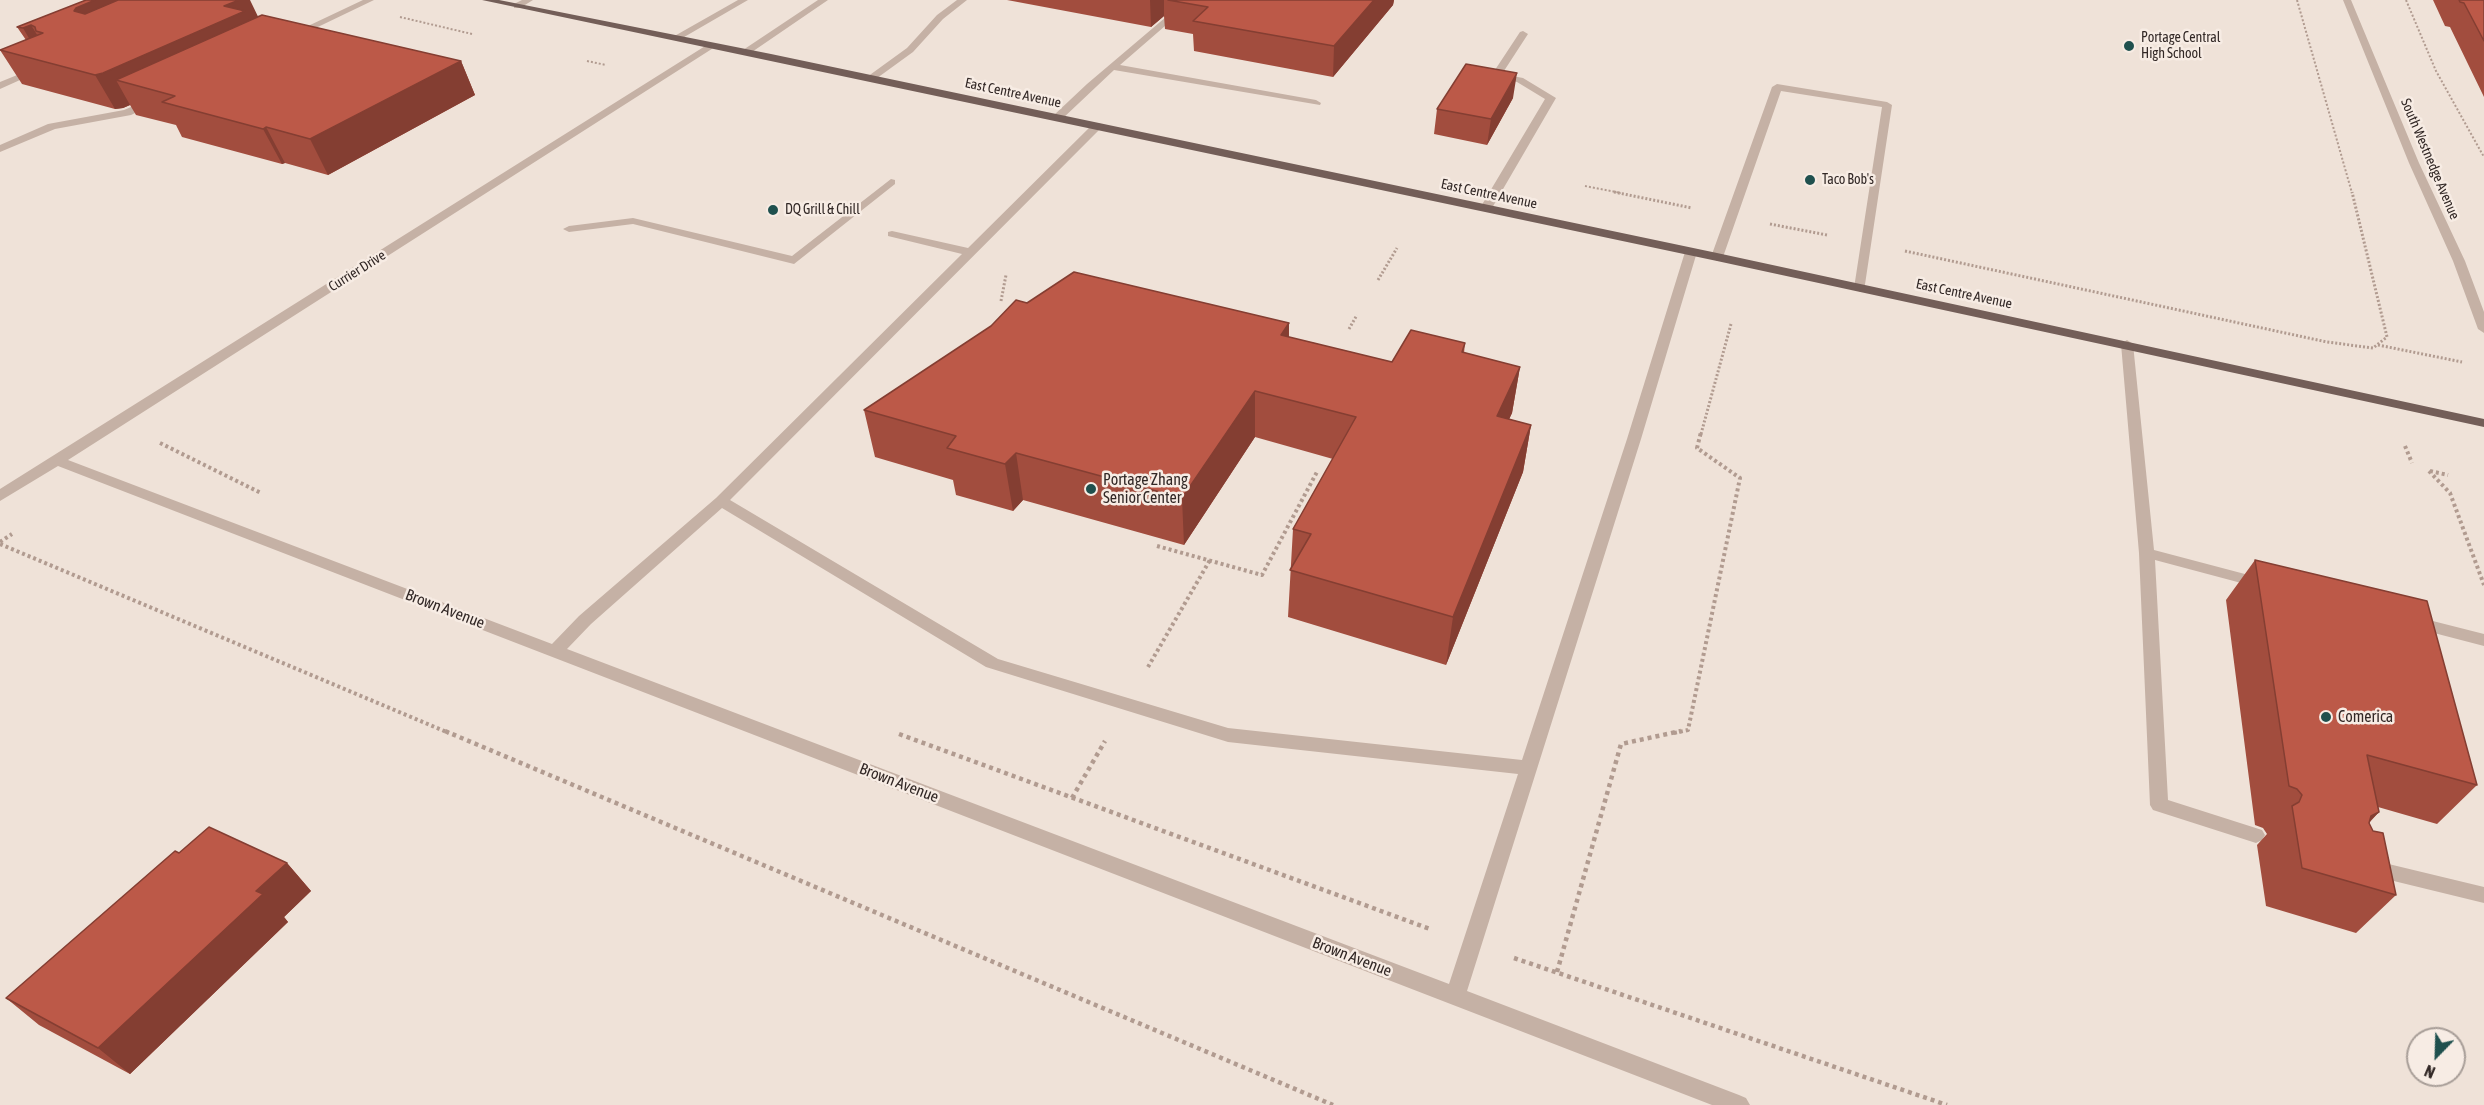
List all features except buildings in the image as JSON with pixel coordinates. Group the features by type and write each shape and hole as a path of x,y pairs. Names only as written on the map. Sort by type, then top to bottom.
{"main road":[{"name":"East Centre Avenue","path":"486,0 713,45 1486,208 2127,344 2484,423"}],"street":[{"path":"279,42 370,0"},
{"path":"517,6 529,0"},
{"path":"675,38 744,0"},
{"path":"746,52 824,0"},
{"path":"870,79 910,50 940,17 963,0"},
{"path":"1057,118 1191,0"},
{"name":"South Westnedge Avenue","path":"2347,0 2414,163 2459,261 2484,329"},
{"path":"1486,208 1551,98 1520,80 1496,76 1524,34"},
{"name":"Currier Drive","path":"0,496 713,45"},
{"path":"1113,67 1316,103"},
{"path":"0,86 41,68"},
{"path":"1717,257 1777,87 1887,105 1860,288"},
{"path":"0,149 52,126 127,113 160,98"},
{"path":"555,651 585,620 721,501 1096,126"},
{"path":"569,229 633,221 794,260 891,182"},
{"path":"892,234 969,252"},
{"path":"1455,996 1634,439 1691,252"},
{"path":"2127,344 2146,553 2159,805 2256,835"},
{"name":"Brown Avenue","path":"58,461 1739,1105"},
{"path":"721,501 992,663 1227,735 1528,768"},
{"path":"2146,553 2271,586"},
{"path":"2406,621 2484,640"},
{"path":"2354,863 2484,895"}],"path":[{"path":"2297,0 2356,207 2387,337 2378,345 2463,362"},
{"path":"2406,0 2436,71 2484,157"},
{"path":"1378,280 1397,248"},
{"path":"1001,301 1006,275"},
{"path":"1349,329 1357,315"},
{"path":"1557,972 1621,744 1688,730 1740,478 1697,448 1731,324"},
{"path":"2408,455 2412,463"},
{"path":"1157,546 1262,575 1318,470"},
{"path":"2448,475 2429,471 2450,493 2484,585"},
{"path":"0,544 1333,1105"},
{"path":"1146,670 1210,560"},
{"path":"1072,798 1106,739"}],"place":[{"name":"Portage Central High School","path":"2129,46"},
{"name":"Taco Bob's","path":"1810,180"},
{"name":"DQ Grill & Chill","path":"773,210"},
{"name":"Portage Zhang Senior Center","path":"1091,489"},
{"name":"Comerica","path":"2326,717"}]}
